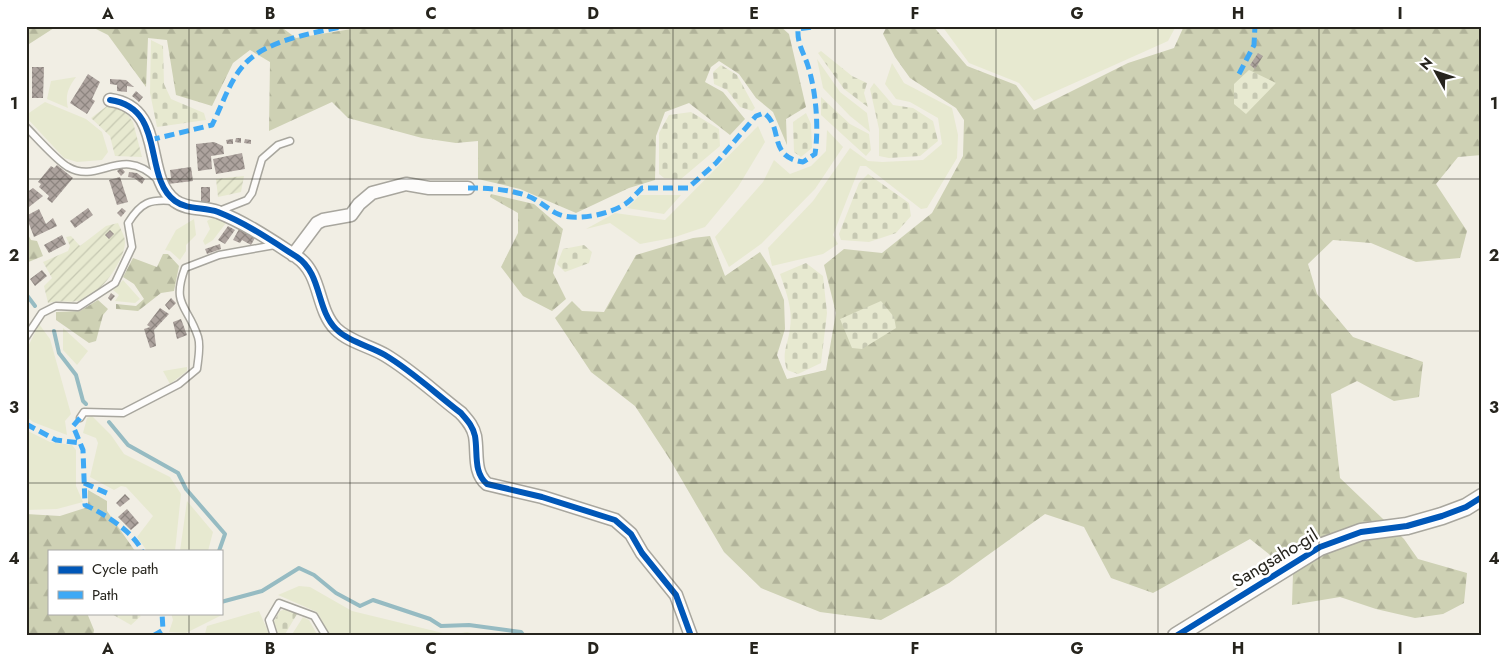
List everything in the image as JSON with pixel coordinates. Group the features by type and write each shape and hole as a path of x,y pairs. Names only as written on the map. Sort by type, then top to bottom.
{"street":[{"path":"110,100 129,104 144,124 153,147 160,181 165,191 174,201 182,205 218,212 293,255 309,267 327,318 336,329 347,337 387,356 461,413 470,424 475,435 478,470 487,484 542,497 615,520 624,526 650,564 676,594 691,636"},
{"path":"293,255 317,223 323,220 351,215 372,194 406,184 429,188 468,188"},
{"name":"Sangsaho-gil","path":"1176,636 1320,547 1361,532 1407,526 1442,516 1466,507 1482,497"}],"lane":[{"path":"26,127 68,168 92,173 118,163 147,168 160,181"},
{"path":"218,212 246,200 252,193 262,159 278,146 290,141"},
{"path":"26,337 42,312 56,306 78,307 115,283 132,247 128,222 137,209 154,199 174,201"},
{"path":"80,418 84,412 123,414 179,384 197,369 198,339 179,299 178,286 185,268 219,255 276,244"},
{"path":"274,636 270,620 279,602 314,616 326,636"}],"green space":[{"path":"26,26 62,26 54,28 26,46"},
{"path":"90,26 280,26 296,38 370,26 780,26 789,34 806,107 786,119 787,145 773,112 756,98 739,74 719,61 711,67 705,82 723,92 745,119 730,135 689,103 665,112 656,136 655,180 629,188 576,213 520,189 478,179 478,141 456,143 422,138 348,118 332,102 269,131 270,62 250,50 233,63 212,106 176,95 167,40 148,38 146,87 108,35"},
{"path":"887,26 933,26 967,66 1016,85 1034,110 1128,63 1174,48 1184,26 1482,26 1482,155 1458,157 1436,184 1467,231 1460,258 1416,262 1371,243 1333,240 1308,264 1317,294 1353,337 1423,362 1419,397 1394,401 1357,381 1331,394 1340,478 1404,539 1418,559 1467,573 1464,603 1443,614 1415,618 1376,609 1340,597 1292,605 1293,573 1250,539 1153,593 1111,578 1084,527 1045,514 949,583 881,620 820,612 761,588 724,552 669,458 635,406 591,372 555,318 572,301 582,311 604,312 636,255 693,238 710,236 725,276 760,252 771,269 784,300 785,329 777,355 787,379 826,370 836,313 824,265 844,249 882,253 932,213 963,156 964,120 956,108 910,78 895,57 883,34"},
{"path":"942,26 1176,26 1168,41 1034,101 1019,83 969,63"},
{"path":"151,40 163,46 164,84 171,99 204,113 206,120 157,127 150,93"},
{"path":"821,51 852,76 867,83 864,93 868,107 844,89 818,53"},
{"path":"817,59 840,92 867,113 870,132 850,116 823,88"},
{"path":"892,63 904,83 952,108 958,135 957,158 927,208 921,209 866,166 860,166 833,235 838,244 823,254 772,266 768,248 813,201 850,148 868,161 882,162 923,160 942,144 938,118 910,102 896,99 885,84"},
{"path":"721,65 737,75 755,108 752,111 740,107 727,90 714,84 713,72"},
{"path":"1249,70 1276,83 1246,114 1234,104 1234,84"},
{"path":"76,77 68,92 68,108 47,99 51,81"},
{"path":"874,83 893,105 913,108 933,121 938,141 920,156 889,158 879,156 879,129 870,89"},
{"path":"821,97 850,124 869,134 871,150 866,156 821,115"},
{"path":"45,102 86,119 102,132 108,152 102,160 77,162 64,158 26,117 26,115"},
{"path":"107,106 126,112 133,122 142,157 115,156 110,136 91,118"},
{"path":"691,112 719,129 720,146 681,179 664,178 659,174 659,133 669,115"},
{"path":"806,113 811,124 812,148 801,157 794,152 793,122"},
{"path":"758,126 765,142 738,187 705,227 672,238 640,244 610,223 586,229 615,213 665,220"},
{"path":"827,130 843,147 815,189 761,244 729,267 715,237 763,182 774,160 790,174 811,166 826,151"},
{"path":"868,174 909,203 911,216 896,233 869,242 841,240 839,234 859,183"},
{"path":"244,176 241,192 218,197 216,179"},
{"path":"491,194 534,204 563,229 553,273 566,299 552,311 523,296 501,267 518,233 518,213 490,197"},
{"path":"640,195 681,195 664,214 627,208"},
{"path":"215,216 226,223 213,240 205,245 203,241 210,229 207,221"},
{"path":"194,219 196,235 186,245 186,251 180,260 170,251 165,250 176,230"},
{"path":"118,223 125,240 124,250 109,278 102,286 79,301 48,303 44,286 52,278 43,262 68,251 70,246 66,237 71,236 80,246 106,226"},
{"path":"26,231 31,240 37,241 43,256 26,263"},
{"path":"584,245 592,252 589,263 565,272 557,264 563,249"},
{"path":"163,254 168,254 179,266 174,291 161,293 138,311 116,309 116,304 136,306 144,299 134,284 123,277 133,258 157,267"},
{"path":"806,263 823,276 827,313 821,363 798,374 787,370 785,364 791,314 780,274"},
{"path":"123,280 140,299 135,303 115,301 119,295 113,290"},
{"path":"98,300 108,309 103,315 96,341 89,343 56,320 56,312 80,311"},
{"path":"881,301 894,317 896,328 862,349 852,348 840,319"},
{"path":"39,324 50,339 71,414 65,421 67,435 33,422 26,416 26,351"},
{"path":"63,328 88,351 77,365 63,350"},
{"path":"187,367 187,371 170,384 163,371"},
{"path":"92,416 111,435 124,454 170,477 181,494 175,550 146,550 137,537 153,516 126,487 121,486 114,490 90,477 98,443 96,438 83,433 87,418"},
{"path":"26,430 50,442 72,445 76,450 76,486 83,502 57,509 26,510"},
{"path":"88,490 107,501 107,511 134,550 48,550 48,614 87,614 94,630 93,636 26,636 26,514 60,516 88,507"},
{"path":"187,501 213,532 208,550 180,550"},
{"path":"299,586 310,587 352,611 451,635 467,632 484,636 330,636 317,612 278,595"},
{"path":"286,609 297,614 284,636 278,636 274,621 280,611"},
{"path":"259,611 270,636 205,634 207,626"},
{"path":"112,614 138,614 141,616 131,625"},
{"path":"171,614 224,614 186,633 169,632 173,620"},
{"path":"303,617 309,620 318,636 291,636"}],"building":[{"path":"1258,53 1263,56 1255,69 1250,65"},
{"path":"32,67 44,67 43,98 32,98"},
{"path":"88,74 100,82 92,99 95,101 87,114 70,103"},
{"path":"110,79 126,80 134,87 127,86 127,92 117,91 117,85 110,84"},
{"path":"136,91 143,97 139,102 132,96"},
{"path":"236,138 241,138 241,143 235,142"},
{"path":"233,139 233,144 227,144 226,140"},
{"path":"245,139 251,140 251,144 244,143"},
{"path":"214,142 223,146 224,154 211,156 212,169 198,171 196,144"},
{"path":"242,153 245,169 216,174 213,159"},
{"path":"57,165 73,178 52,203 47,199 49,196 39,187 41,184 38,182 51,166 54,168"},
{"path":"121,167 125,172 121,176 117,171"},
{"path":"191,167 193,181 168,184 167,178 171,178 170,170"},
{"path":"129,172 137,173 145,179 142,184 134,178 128,177"},
{"path":"120,177 128,202 117,205 109,180"},
{"path":"201,187 210,187 210,202 201,203"},
{"path":"33,188 43,196 29,207 26,205 26,193"},
{"path":"88,208 93,215 75,228 70,221"},
{"path":"122,208 126,211 121,217 117,213"},
{"path":"39,209 46,224 53,218 57,226 34,237 26,216"},
{"path":"228,226 235,230 225,244 218,240"},
{"path":"239,229 255,238 251,245 242,240 240,243 233,240"},
{"path":"110,230 114,234 109,239 105,235"},
{"path":"62,235 66,244 49,253 44,245"},
{"path":"220,244 221,249 207,254 205,249"},
{"path":"42,270 47,276 35,286 30,279"},
{"path":"111,293 115,296 111,301 108,298"},
{"path":"171,298 176,303 169,310 165,305"},
{"path":"160,308 169,314 154,330 156,346 150,348 144,329 150,327 147,325"},
{"path":"181,319 187,335 177,339 173,322"},
{"path":"125,494 130,499 120,507 116,503"},
{"path":"127,509 139,523 131,530 118,517"}],"waterway":[{"path":"26,294 35,306"},
{"path":"54,331 59,353 76,375 83,401 86,404"},
{"path":"109,422 128,445 178,473 186,489 225,534 219,550"},
{"path":"222,602 262,591 299,568 314,575 336,593 360,606 373,600 430,619 441,626 469,625 521,632 524,636"}],"marked path":[{"path":"150,140 212,125 238,72 252,57 263,50 290,39 345,26"},
{"path":"468,188 497,189 518,193 530,197 554,212 565,216 584,217 604,213 628,202 642,188 688,188 716,163 756,116 764,113 770,119 780,148 792,159 803,162 815,154 817,121 813,87 800,44 798,29 820,26"},
{"path":"1239,74 1254,45 1255,26"},
{"path":"80,418 73,426 83,450 85,505 109,518 125,530 141,550"},
{"path":"26,424 56,440 80,443"},
{"path":"84,483 111,495"},
{"path":"153,636 163,630 162,614"}],"cycle path":[{"path":"110,100 128,106 140,116 152,144 159,176 165,190 175,201 185,206 213,210 239,221 297,257 311,273 325,312 336,329 353,341 395,361 461,413 470,423 474,432 478,468 487,484 542,497 615,520 631,534 642,553 676,595 691,636"},
{"path":"1176,636 1320,547 1361,532 1407,526 1442,516 1466,507 1482,497"}]}
